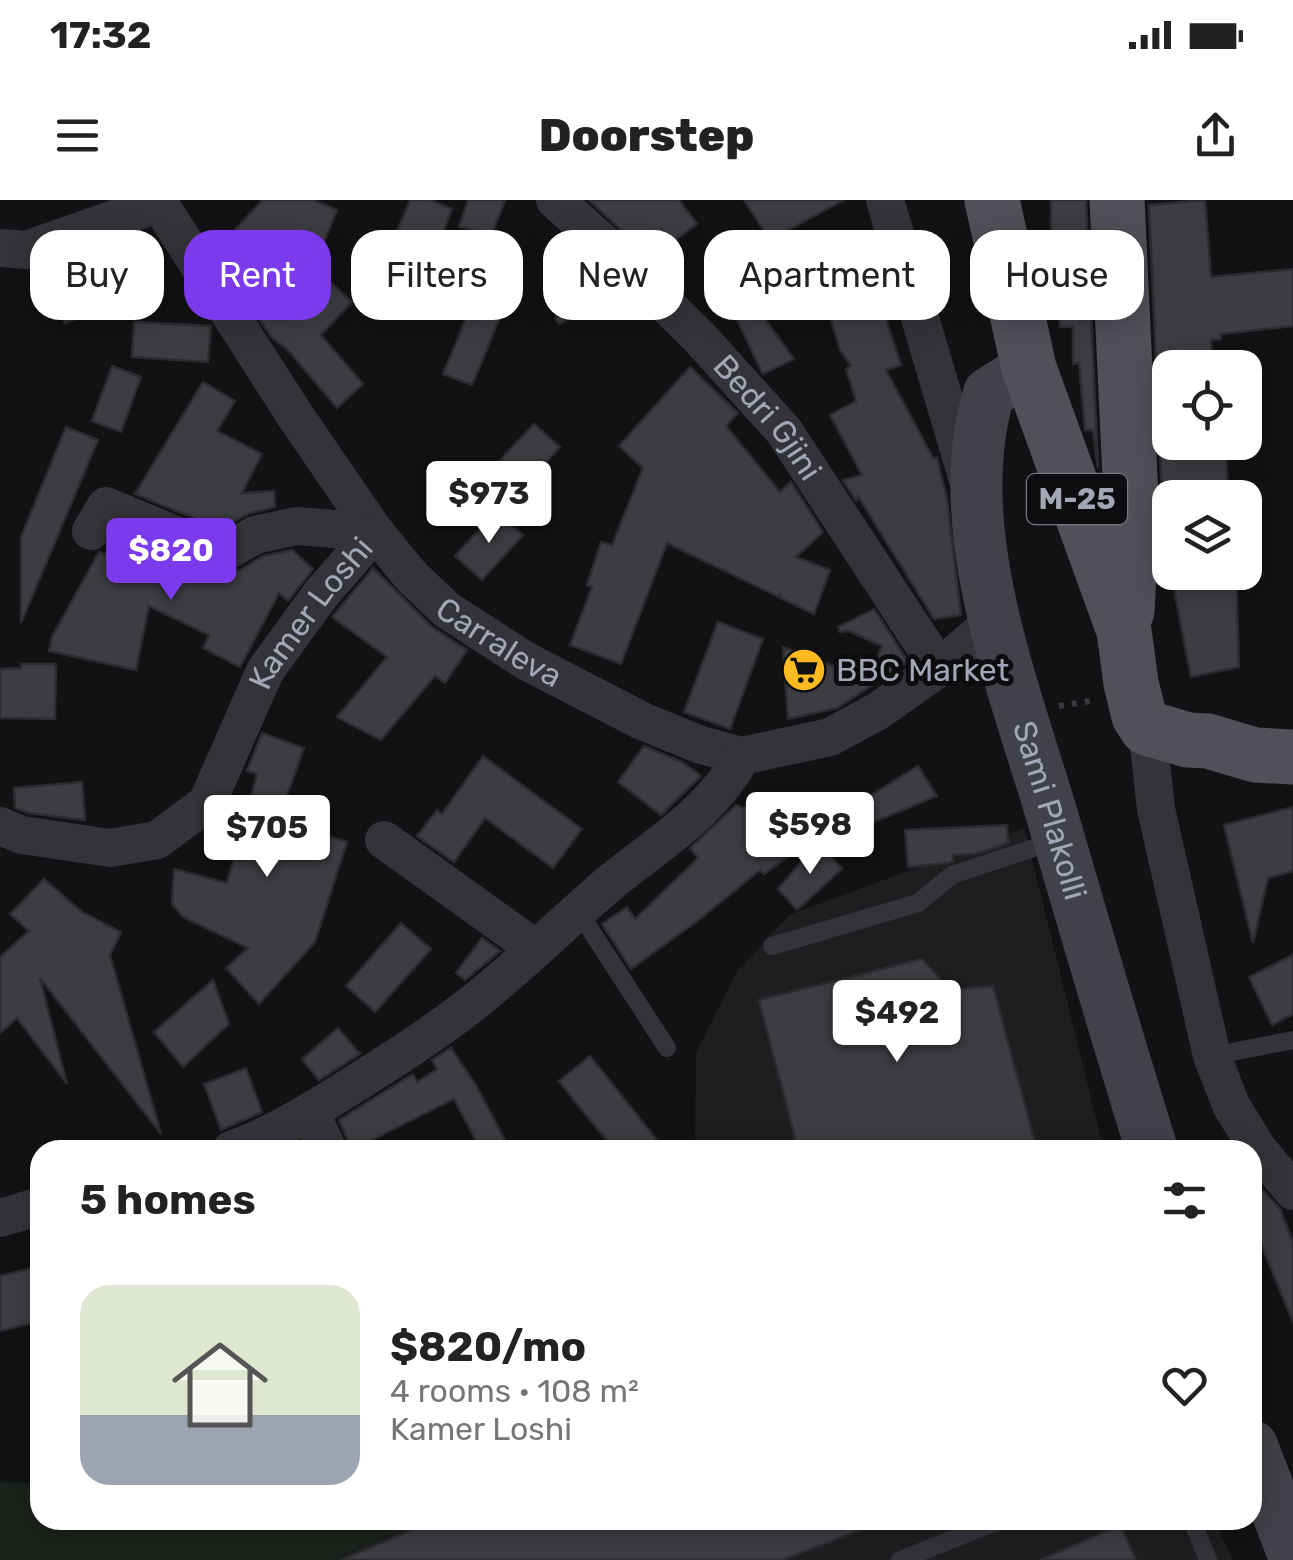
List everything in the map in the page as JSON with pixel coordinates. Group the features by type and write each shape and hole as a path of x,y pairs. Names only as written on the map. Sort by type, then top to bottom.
{"main road":[{"name":"M-25","path":"992,200 1029,368 1124,631"},
{"path":"1119,200 1132,519 1130,590 1124,631 1136,705 1148,728 1255,755 1293,757"},
{"name":"Sami Plakolli","path":"1029,368 989,393 980,420 976,458 986,579 1149,1140"},
{"path":"1208,741 1255,726 1293,726"},
{"path":"1262,1472 1293,1553"}],"street":[{"name":"Bedri Gjini","path":"556,200 700,338 784,431 939,668"},
{"path":"886,200 980,521"},
{"path":"0,248 8,252 26,250 159,202"},
{"name":"Carraleva","path":"159,202 296,416 375,532 412,577 447,610 526,661 642,721 700,745 742,756 830,737 878,711 939,668 996,618"},
{"name":"Kamer Loshi","path":"91,532 106,506 196,544 229,550 254,535 296,526 375,532"},
{"name":"Kamer Loshi","path":"7,838 110,848 158,840 208,802 266,671 322,594 375,532"},
{"path":"1148,728 1156,809 1212,1056 1231,1105 1252,1140"},
{"path":"257,1140 388,1063 472,1004 684,827 729,780 742,756"},
{"path":"384,840 536,949"},
{"path":"310,1112 323,1140"},
{"path":"1262,1154 1293,1190"},
{"path":"0,1218 30,1209"}],"lane":[{"path":"772,946 918,903 952,875 1059,839"},
{"path":"579,912 667,1048"},
{"path":"1212,1056 1293,1040"},
{"path":"900,1560 975,1530"},
{"path":"1196,1530 1208,1560"}],"shaded area":[{"path":"1024,828 1102,1140 695,1140 696,1052 737,972 789,915"},
{"path":"0,1482 30,1483 30,1530 402,1530 333,1560 0,1560"},
{"path":"402,1530 1219,1530 1233,1560 333,1560"}],"building":[{"path":"263,200 313,200 337,210 329,230 235,230"},
{"path":"410,200 430,200 452,209 444,230 398,230"},
{"path":"468,200 505,200 494,230 459,226"},
{"path":"589,200 679,200 697,224 684,234 684,230 621,230"},
{"path":"744,200 844,200 788,230 764,230"},
{"path":"1051,200 1086,200 1087,230 1051,230"},
{"path":"1205,200 1211,277 1293,269 1293,326 1221,334 1221,339 1211,340 1211,350 1155,350 1149,205"},
{"path":"331,283 351,303 321,335 363,384 337,408 287,349 271,337 260,320 331,320"},
{"path":"465,320 499,320 472,385 443,374"},
{"path":"737,320 766,320 794,359 763,374"},
{"path":"831,320 886,320 901,365 886,370 933,458 937,458 947,499 961,615 934,619 858,496 856,501 843,480 862,475 830,415 856,401 846,369 851,366 840,350"},
{"path":"1060,320 1091,320 1098,468 1093,430 1085,430 1079,363 1073,364 1073,327 1060,327"},
{"path":"134,322 211,326 208,362 132,357"},
{"path":"112,366 141,377 121,432 92,421"},
{"path":"690,367 738,413 726,426 780,492 791,482 823,532 796,557 830,570 814,614 780,598 780,594 779,597 667,543 621,664 570,645 592,587 587,585 601,542 612,545 643,468 619,446"},
{"path":"203,382 235,401 217,431 262,454 242,493 274,491 275,507 250,513 225,526 203,522 135,494"},
{"path":"534,424 560,447 513,499 486,475"},
{"path":"66,427 98,440 21,623 21,537"},
{"path":"1160,460 1227,460 1227,480 1161,480"},
{"path":"496,511 523,535 482,580 455,556"},
{"path":"118,535 189,565 225,572 240,570 263,556 292,550 313,569 288,601 279,593 240,667 203,648 209,635 149,606 136,670 49,651 52,637 99,552 105,554"},
{"path":"373,568 432,627 467,650 445,683 435,676 381,740 337,717 387,657 332,617"},
{"path":"1175,590 1237,590 1239,667 1191,677"},
{"path":"874,609 908,662 837,708 788,719 783,647 868,679 882,646 849,631 840,632 838,627"},
{"path":"718,622 763,639 730,729 684,712"},
{"path":"21,664 56,664 55,719 0,718 0,669 21,668"},
{"path":"262,733 304,748 278,820 347,842 315,942 259,1004 226,968 248,948 183,917 172,904 174,869 227,883 257,774 247,771"},
{"path":"644,746 682,762 701,776 661,815 618,782"},
{"path":"483,756 582,829 553,868 485,818 454,862 417,836 437,810 442,814"},
{"path":"918,766 937,796 874,822 865,799"},
{"path":"82,782 85,820 15,808 14,788"},
{"path":"736,805 776,819 810,841 764,874 760,870 631,969 602,924 627,907 635,919 698,858 690,848"},
{"path":"1293,807 1293,871 1268,878 1253,943 1224,825"},
{"path":"1007,825 1008,843 975,854 953,855 953,861 948,863 908,867 905,830"},
{"path":"818,842 842,869 797,910 778,889"},
{"path":"44,879 82,912 121,932 110,955 161,1134 40,978 67,1084 17,1018 0,1033 0,957 29,931 10,914"},
{"path":"401,923 431,949 375,1012 346,986"},
{"path":"482,938 500,951 465,980 456,973"},
{"path":"1293,955 1293,1014 1272,1025 1249,977"},
{"path":"922,959 951,990 993,986 1034,1140 795,1140 759,1000"},
{"path":"213,980 229,1024 183,1067 154,1032"},
{"path":"338,1028 360,1054 319,1080 302,1059"},
{"path":"451,1048 505,1140 476,1140 454,1099 372,1140 348,1140 339,1120 413,1074 417,1082 437,1069 432,1060"},
{"path":"590,1056 657,1140 607,1140 559,1081"},
{"path":"246,1068 262,1112 221,1130 204,1084"},
{"path":"1262,1189 1280,1209 1293,1242 1293,1322 1262,1247"},
{"path":"30,1268 30,1324 0,1331 0,1276"},
{"path":"412,1530 860,1530 783,1560 340,1560"},
{"path":"1109,1530 1123,1530 1136,1560 1040,1560"}],"place":[{"name":"BBC Market","path":"804,670"}]}
